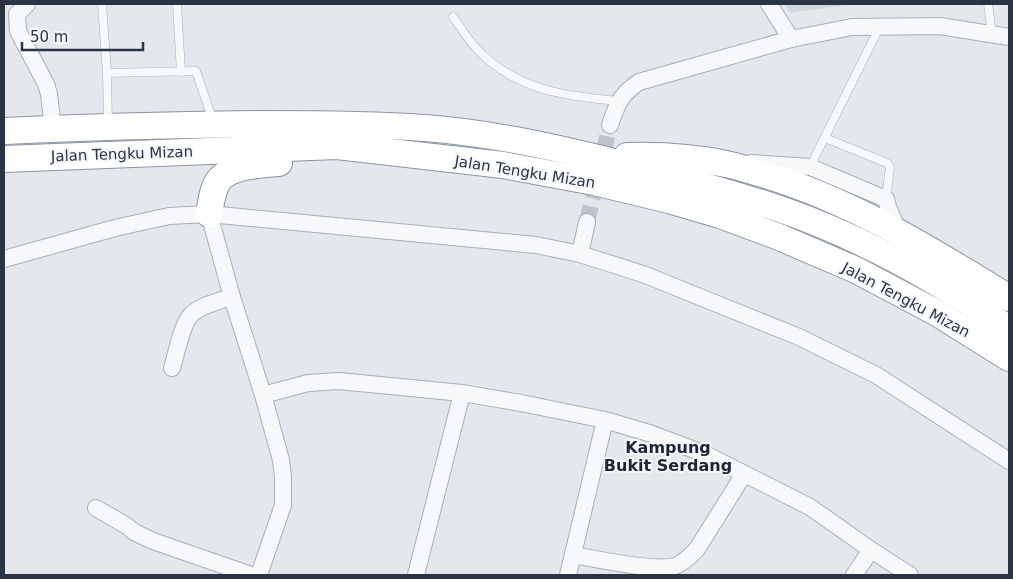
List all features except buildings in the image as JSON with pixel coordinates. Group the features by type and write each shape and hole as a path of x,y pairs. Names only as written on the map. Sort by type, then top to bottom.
{"highway":[{"name":"Jalan Tengku Mizan","path":"4,131 108,127 334,124 425,128 502,138 594,157 707,186 779,209 844,235 912,269 1009,329"},
{"name":"Jalan Tengku Mizan","path":"4,159 337,146 504,166 594,182 720,215 779,237 856,270 937,313 1009,358"},
{"path":"594,157 662,155 726,164 784,181 836,200 928,249 1009,298"},
{"path":"209,214 216,186 220,179 226,174 241,168 262,164 417,156"}],"street":[{"path":"27,4 17,14 18,31 46,84 53,129"},
{"path":"769,4 791,39"},
{"path":"610,125 618,100 627,90 639,82 791,39 852,27 880,26 940,26 1009,38"},
{"path":"726,164 770,164 810,167 886,198 899,233"},
{"path":"209,214 281,460 284,490 283,505 258,575"},
{"path":"4,259 124,226 169,216 209,214 536,245 580,254 643,274 799,338 876,375 1009,461"},
{"path":"580,254 587,222"},
{"path":"172,368 185,324 190,315 232,296"},
{"path":"263,395 308,383 339,381 462,393 521,402 605,420 669,440 705,454 810,507 910,575"},
{"path":"416,575 462,393"},
{"path":"568,575 605,420"},
{"path":"573,555 653,567 675,566 697,548 744,474"},
{"path":"96,508 134,532 153,541 251,575"},
{"path":"854,575 871,550"}],"lane":[{"path":"102,4 107,73 108,127"},
{"path":"177,4 180,72"},
{"path":"988,4 992,34"},
{"path":"453,17 475,48 503,72 537,88 576,97 618,100"},
{"path":"810,167 880,26"},
{"path":"107,73 196,72 215,125"},
{"path":"825,138 887,164 890,168 886,198"}],"shaded area":[{"path":"783,4 852,4 791,13"}],"tunnel":[{"path":"587,222 610,125"}],"district":[{"name":"Kampung Bukit Serdang","path":"668,456"}]}
